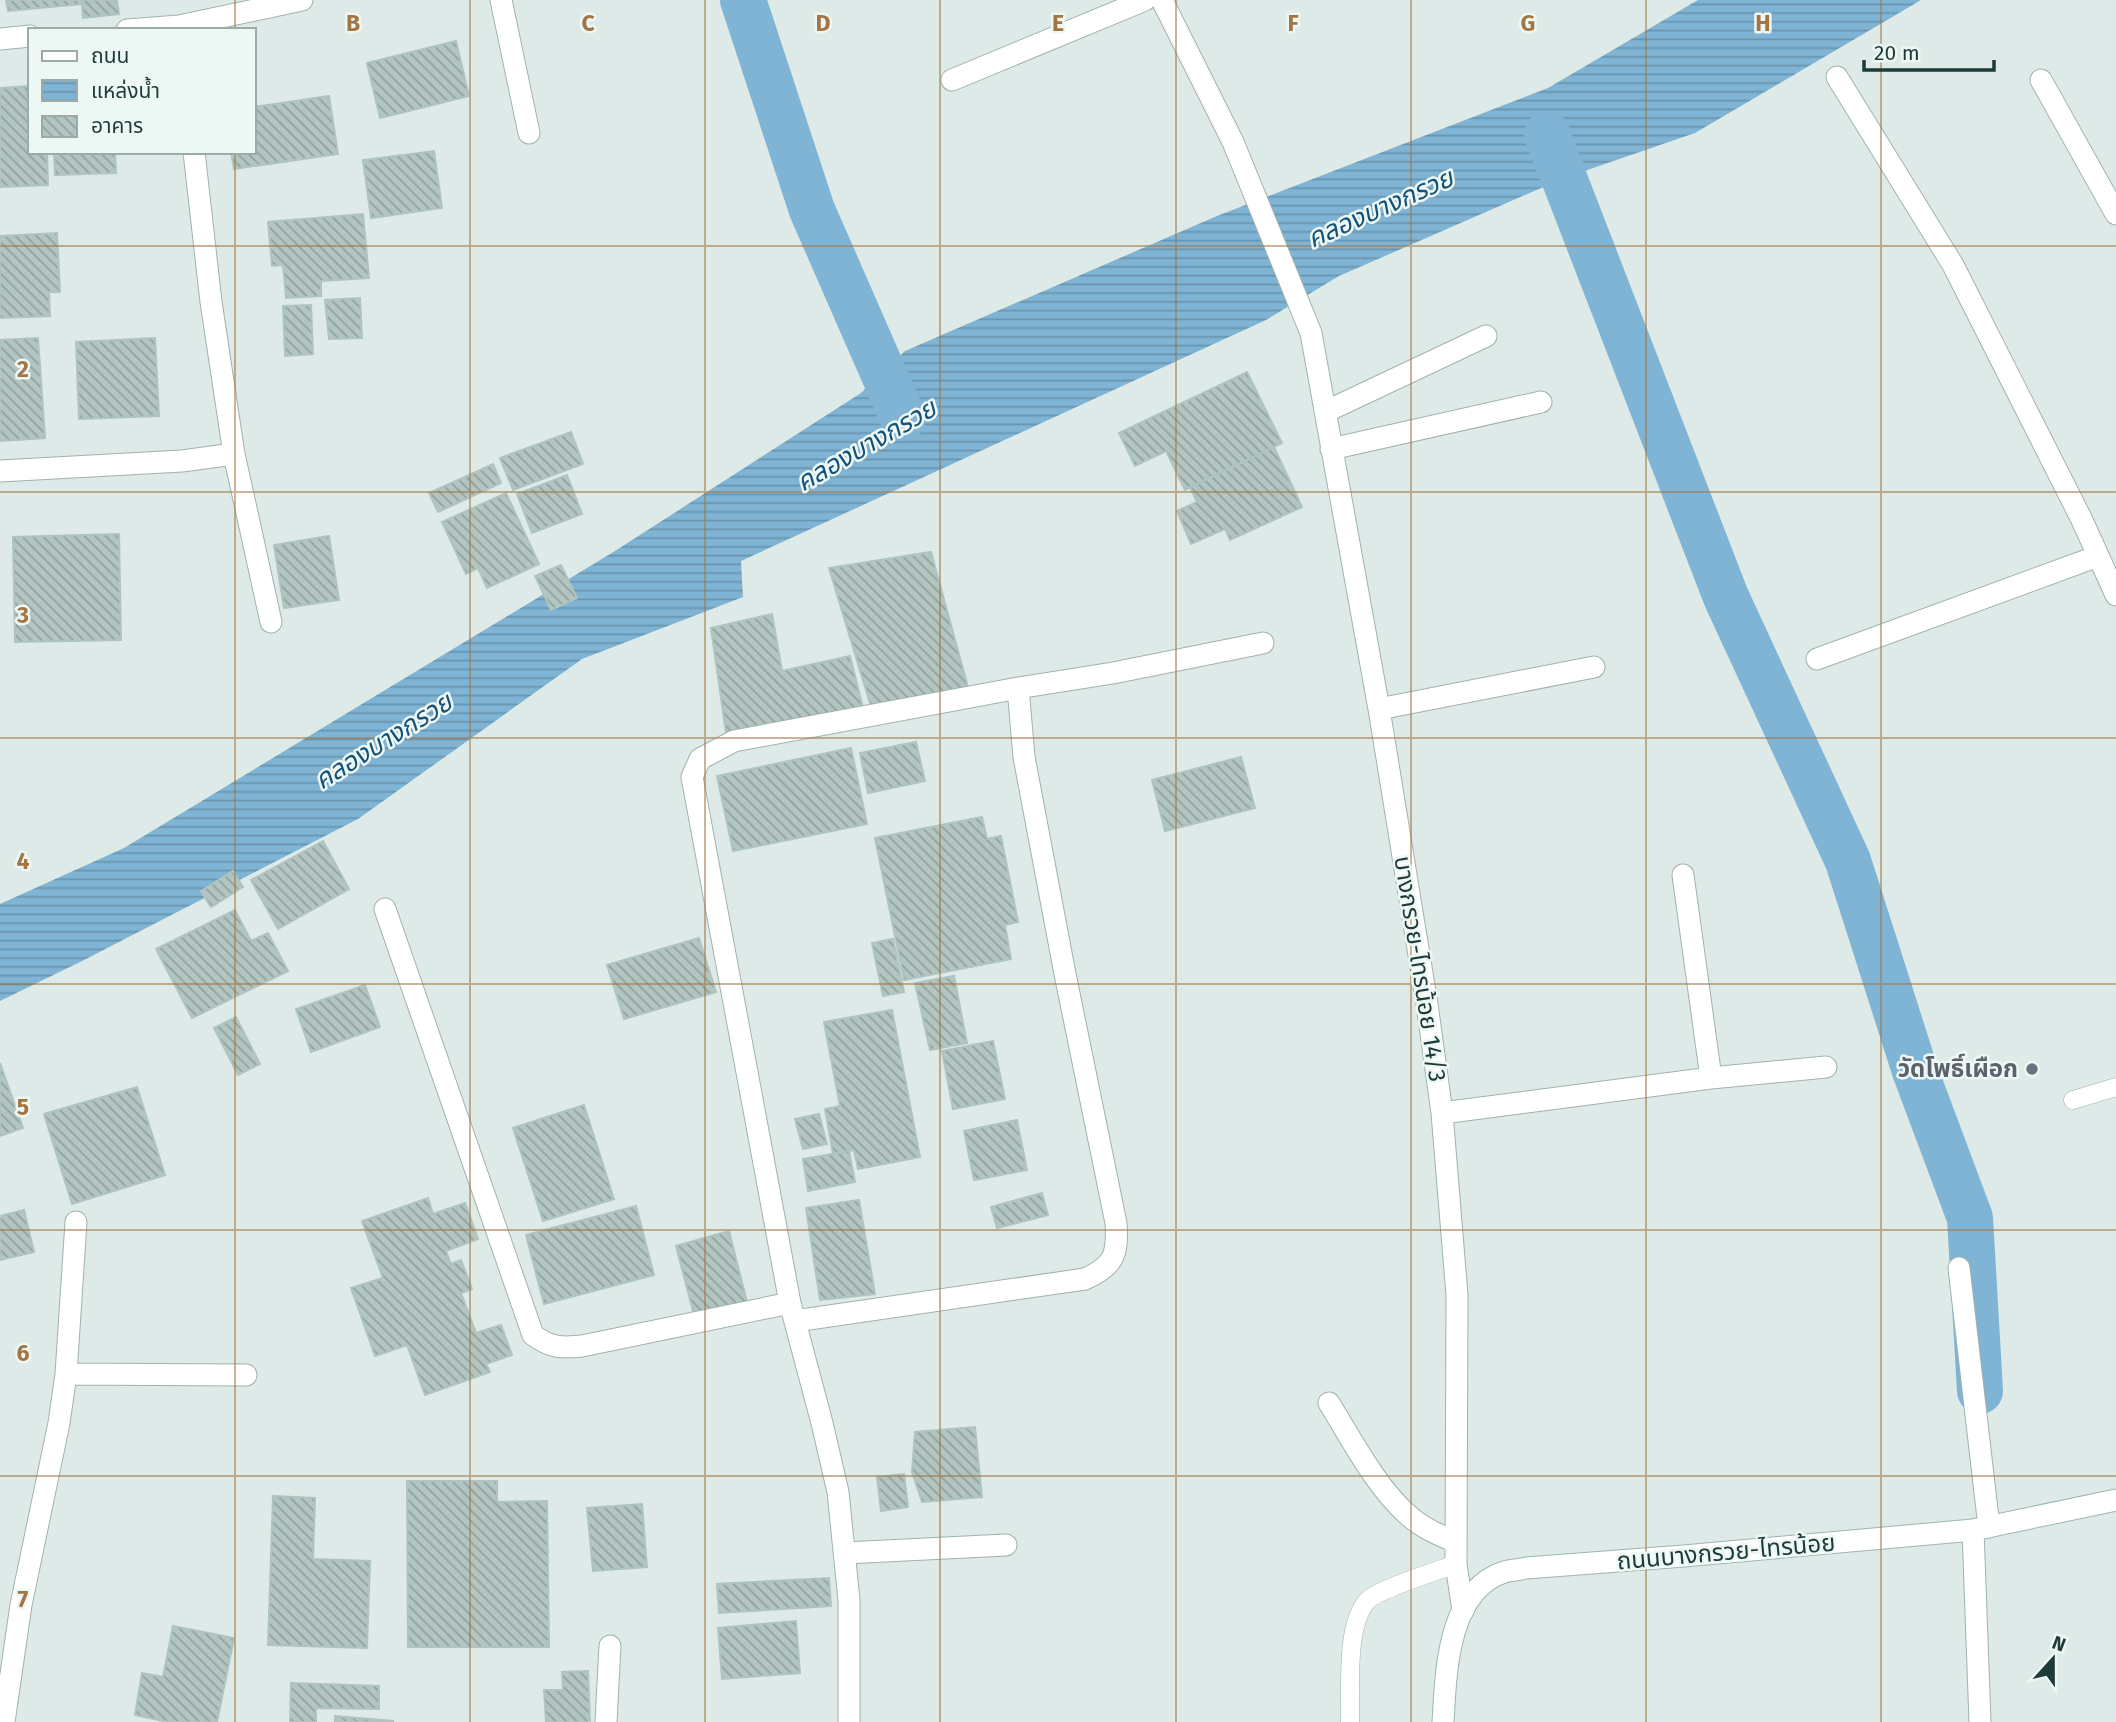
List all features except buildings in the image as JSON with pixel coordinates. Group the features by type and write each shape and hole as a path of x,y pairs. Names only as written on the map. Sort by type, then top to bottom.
{"street":[{"path":"179,28 302,0"},
{"path":"501,0 529,133"},
{"path":"952,80 1145,0"},
{"name":"บางกรวย-ไทรน้อย 14/3","path":"1162,0 1233,142 1311,333 1379,709 1427,1004 1441,1113 1457,1295 1456,1564 1463,1611"},
{"path":"0,38 28,37"},
{"path":"1837,77 1953,265 2081,518 2116,595"},
{"path":"2041,80 2116,214"},
{"path":"194,154 234,454 271,622"},
{"path":"1325,412 1486,336"},
{"path":"1331,449 1541,402"},
{"path":"0,471 182,461 234,454"},
{"path":"1816,659 2098,556"},
{"path":"849,1722 849,1600 835,1481 792,1312 692,777 699,759 734,741 1264,643"},
{"path":"1379,709 1594,667"},
{"path":"385,909 533,1335 544,1343 559,1348 582,1346 792,1312 1085,1279 1104,1270 1113,1257 1117,1242 1116,1223 1024,757 1018,688"},
{"path":"1683,875 1711,1078"},
{"path":"1441,1113 1711,1078 1826,1067"},
{"path":"4,1722 21,1605 59,1423 66,1374 76,1222"},
{"path":"1959,1268 1981,1529 1980,1722"},
{"path":"66,1374 246,1375"},
{"path":"1329,1403 1378,1481 1408,1515 1433,1532 1456,1542"},
{"name":"ถนนบางกรวย-ไทรน้อย","path":"1443,1722 1449,1651 1463,1611 1475,1592 1503,1573 1526,1568 1981,1529 2116,1500"},
{"path":"845,1553 1006,1545"},
{"path":"606,1722 610,1646"}],"lane":[{"path":"2073,1100 2116,1087"},
{"path":"1350,1722 1351,1651 1358,1617 1368,1599 1456,1564"}],"water":[{"name":"คลองบางกรวย","path":"1698,0 1921,0 1695,133 1564,178 1339,276 1266,320 741,561 743,597 582,659 358,819 0,1001 0,904 124,848 615,551 861,393 905,351 1217,216 1548,88"}],"waterway":[{"name":"คลองบางกรวย","path":"743,0 812,210 903,418"},
{"path":"1547,134 1726,597 1848,861 1915,1071 1970,1218 1980,1391"}],"place":[{"name":"วัดโพธิ์เผือก","path":"2032,1069"}]}
